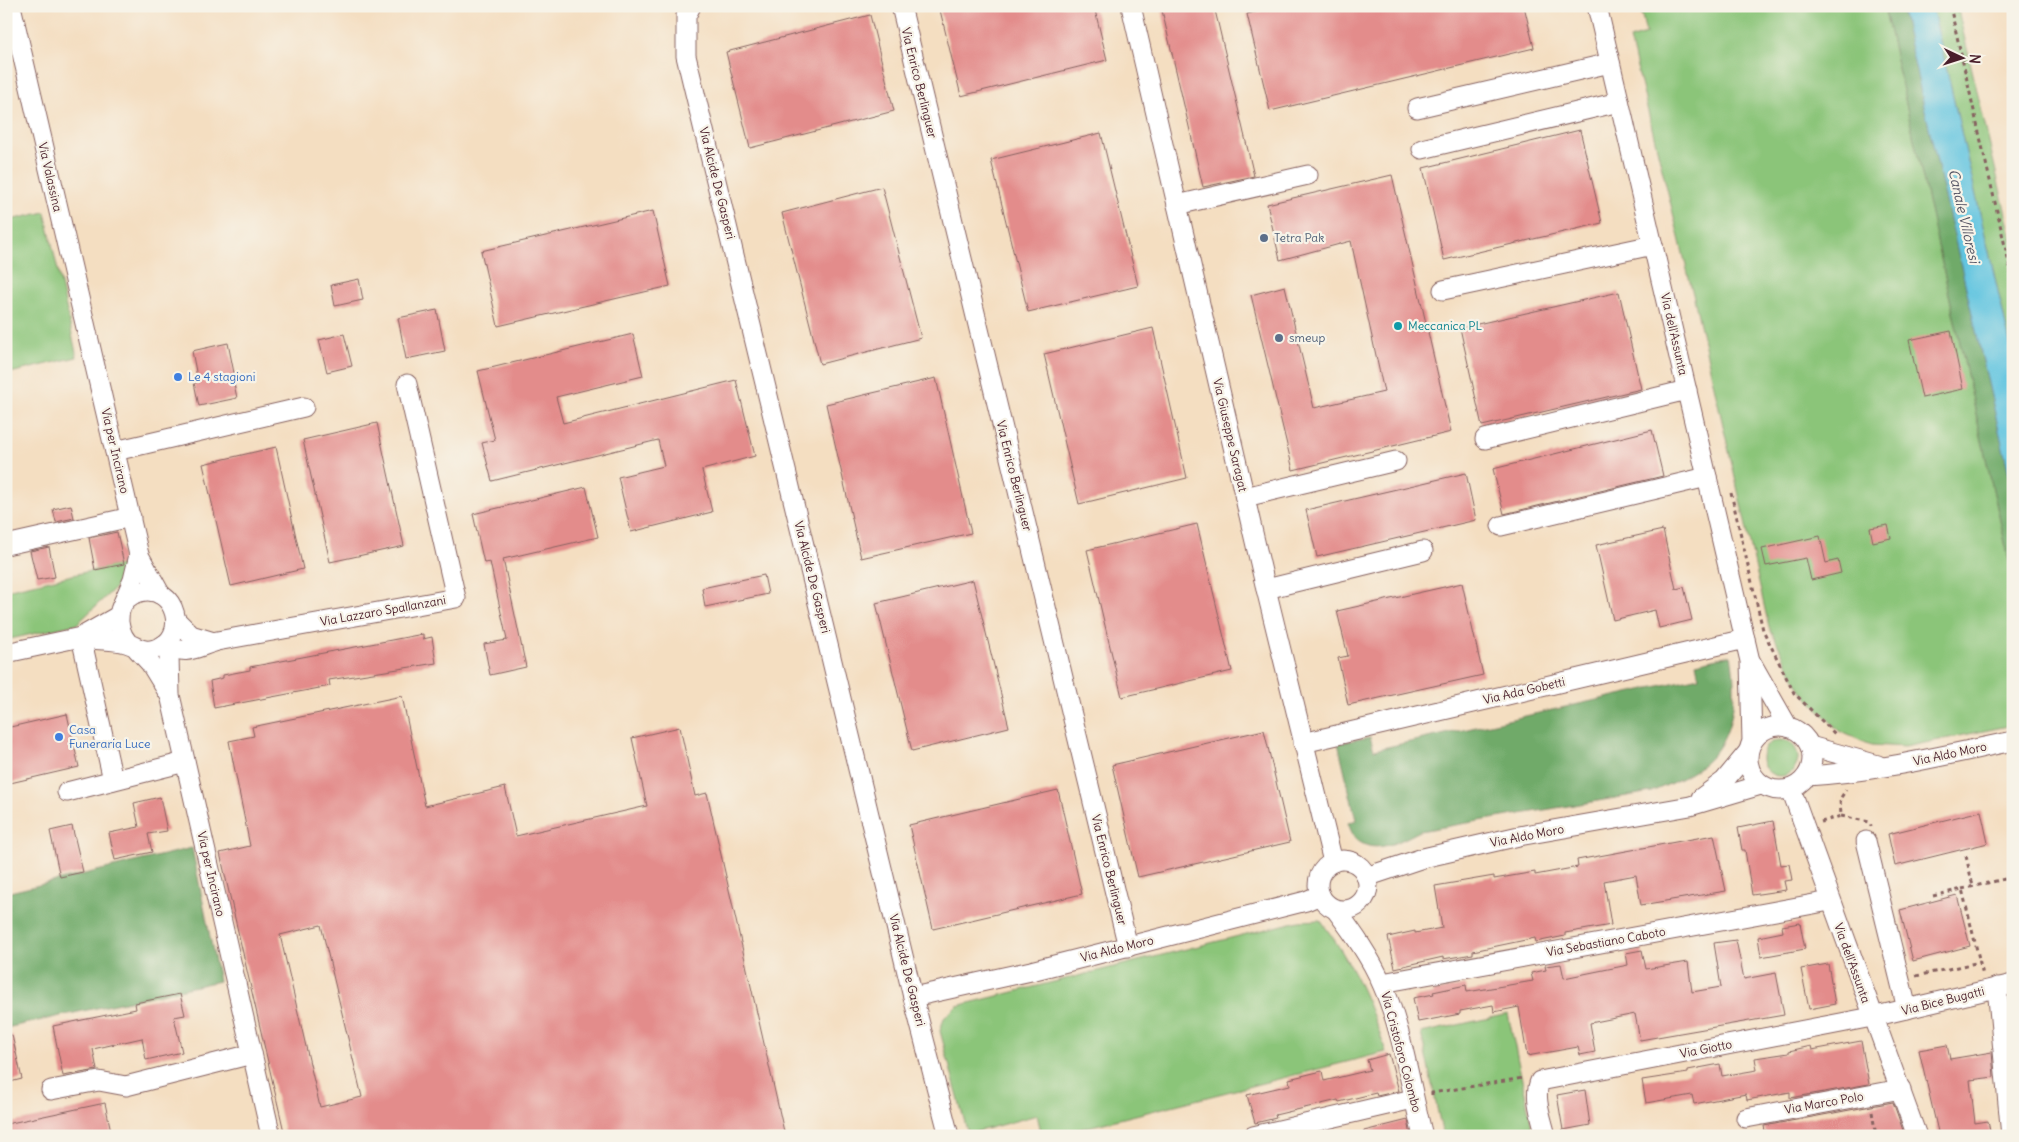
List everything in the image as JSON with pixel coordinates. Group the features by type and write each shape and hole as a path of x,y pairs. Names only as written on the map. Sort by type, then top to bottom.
{"street":[{"name":"Via Valassina","path":"11,6 90,347"},
{"name":"Via Enrico Berlinguer","path":"901,6 1128,947"},
{"name":"Via Giuseppe Saragat","path":"1131,6 1266,589 1333,862"},
{"name":"Via dell'Assunta","path":"1597,6 1750,661 1750,747"},
{"name":"Via Alcide De Gasperi","path":"689,11 686,56 913,997 949,1136"},
{"path":"1417,108 1610,63"},
{"path":"1422,148 1619,102"},
{"path":"1177,204 1308,175"},
{"path":"1444,290 1653,245"},
{"name":"Via per Incirano","path":"90,347 139,555 161,595"},
{"name":"Via Lazzaro Spallanzani","path":"164,645 177,651 186,652 197,650 214,642 456,598 408,384"},
{"path":"1485,439 1687,390"},
{"path":"115,451 304,408"},
{"path":"1245,497 1396,461"},
{"path":"1501,526 1707,477"},
{"path":"6,545 130,517"},
{"path":"1266,589 1423,551"},
{"name":"Via per Incirano","path":"120,610 133,580 139,555"},
{"path":"6,654 81,637 120,610 131,596 140,592 151,591 161,595 170,601 175,610 177,621 174,634 164,645 156,649 81,637"},
{"path":"120,610 118,626 132,646"},
{"name":"Via Lazzaro Spallanzani","path":"177,621 191,635 214,642"},
{"path":"81,637 111,776"},
{"name":"Via Ada Gobetti","path":"1303,743 1745,638"},
{"name":"Via per Incirano","path":"164,645 170,662 170,695 271,1136"},
{"name":"Via per Incirano","path":"132,646 150,662 170,695"},
{"name":"Via dell'Assunta","path":"1750,661 1788,727"},
{"path":"1788,727 1797,731 1810,746 1811,766 1807,776 1791,789 1770,790 1761,785 1753,776 1748,764 1750,747 1767,728 1788,727"},
{"name":"Via Aldo Moro","path":"1807,776 1887,767 2013,741"},
{"name":"Via Aldo Moro","path":"1810,746 1887,767"},
{"name":"Via Aldo Moro","path":"1690,806 1724,781 1750,747"},
{"path":"67,792 111,776 185,762"},
{"name":"Via Aldo Moro","path":"1366,877 1423,858 1461,849 1690,806 1761,785"},
{"name":"Via dell'Assunta","path":"1791,789 1872,1017 1902,1090 1917,1136"},
{"path":"1866,841 1907,1009"},
{"path":"1341,860 1356,864 1366,877 1367,893 1357,906 1336,910 1324,901 1320,895 1319,880 1327,866 1333,862 1341,860"},
{"name":"Via Aldo Moro","path":"913,997 1128,947 1306,901 1320,895"},
{"name":"Via Sebastiano Caboto","path":"1382,983 1830,901"},
{"name":"Via Cristoforo Colombo","path":"1357,906 1360,944"},
{"name":"Via Cristoforo Colombo","path":"1336,910 1360,944 1382,983 1397,1031 1423,1136"},
{"path":"1999,987 2011,1136"},
{"name":"Via Bice Bugatti","path":"1872,1017 1999,987"},
{"name":"Via Giotto","path":"1540,1081 1872,1017"},
{"path":"51,1090 100,1081 126,1086 252,1054"},
{"path":"1540,1081 1537,1088 1538,1103 1546,1136"},
{"name":"Via Marco Polo","path":"1746,1118 1902,1090"},
{"path":"1253,1136 1413,1099"},
{"path":"262,1136 267,1117"}],"path":[{"path":"1950,6 2013,281"},
{"path":"1730,489 1763,630 1794,693 1836,736"},
{"path":"1966,856 1973,886"},
{"path":"1933,896 2009,878"},
{"path":"1962,889 1980,962 1999,987"},
{"path":"1908,978 1980,962"},
{"path":"1434,1102 1432,1093 1528,1077 1540,1081"},
{"path":"1869,1095 1876,1136"}],"green space":[{"path":"1640,6 1884,6 2013,578 2013,725 1905,747 1871,745 1839,731 1800,689 1769,627 1694,298 1630,39 1646,34"},
{"path":"1884,6 1901,6 2013,491 2013,578"},
{"path":"1932,6 1957,6 2013,244 2013,356"},
{"path":"45,212 77,357 6,374 6,221"},
{"path":"126,563 118,585 77,624 6,640 6,590"},
{"path":"1731,655 1734,695 1733,709 1726,735 1719,747 1705,763 1675,781 1651,792 1420,831 1381,847 1364,845 1356,839 1352,832 1348,823 1356,820 1338,743 1370,737 1374,750 1699,677 1696,663"},
{"path":"1780,740 1787,741 1793,745 1797,751 1797,765 1793,771 1787,775 1780,776 1773,775 1767,771 1763,765 1762,758 1763,751 1767,745 1773,741"},
{"path":"192,848 219,981 6,1028 6,893"},
{"path":"1320,920 1342,951 1359,983 1386,1052 1052,1136 1042,1136 1037,1115 968,1134 940,1031 944,1018 957,1006 1299,921"},
{"path":"1508,1014 1534,1136 1443,1136 1421,1033"}],"water":[{"name":"Canale Villoresi","path":"1901,6 1932,6 2013,356 2013,491"}],"building":[{"path":"939,6 1094,6 1107,60 961,96"},
{"path":"1161,6 1214,6 1254,176 1203,187"},
{"path":"1280,6 1524,6 1534,48 1270,111 1247,14"},
{"path":"870,15 894,111 750,148 726,52"},
{"path":"1580,130 1602,223 1444,260 1423,168"},
{"path":"1101,133 1138,286 1028,312 991,160"},
{"name":"Meccanica PL","path":"1392,175 1451,432 1293,470 1251,295 1285,286 1314,408 1384,392 1351,241 1280,260 1267,204"},
{"path":"882,187 921,338 820,364 782,213"},
{"path":"653,211 670,286 498,326 481,251"},
{"path":"359,279 363,300 335,306 331,285"},
{"path":"1619,292 1641,389 1482,426 1460,328"},
{"path":"437,310 445,351 406,359 398,318"},
{"path":"1153,328 1187,478 1079,504 1044,354"},
{"path":"1951,331 1963,389 1922,398 1909,340"},
{"path":"344,334 352,366 327,372 319,340"},
{"path":"633,334 643,376 556,397 563,423 736,380 755,456 702,470 712,512 631,532 618,477 664,466 658,440 492,481 482,443 495,440 478,371"},
{"path":"228,343 237,398 199,406 194,383 198,382 192,351"},
{"path":"936,378 971,533 861,558 826,404"},
{"path":"377,423 404,546 330,562 303,440"},
{"path":"1652,430 1663,476 1504,514 1493,469"},
{"path":"276,447 303,569 231,586 203,464"},
{"path":"1466,473 1476,520 1317,557 1306,510"},
{"path":"586,487 598,537 503,559 526,667 490,675 484,644 507,640 490,562 484,563 473,514"},
{"path":"71,505 74,518 56,522 53,509"},
{"path":"1197,524 1232,671 1122,697 1087,550"},
{"path":"1888,525 1891,538 1873,542 1870,528"},
{"path":"1663,530 1676,589 1684,587 1692,620 1659,628 1655,610 1613,620 1596,545"},
{"path":"117,532 124,564 95,570 89,538"},
{"path":"1820,536 1826,563 1838,560 1841,573 1811,580 1806,558 1766,566 1762,549"},
{"path":"49,547 55,577 37,580 30,551"},
{"path":"764,575 768,594 705,607 702,588"},
{"path":"973,580 1009,727 912,751 876,603"},
{"path":"1462,583 1483,675 1348,705 1338,658 1348,656 1337,611"},
{"path":"423,634 423,639 432,637 436,663 329,680 330,686 214,708 210,681 223,678 223,675 250,670 250,667"},
{"path":"402,696 425,806 505,787 516,836 647,806 632,738 680,727 695,796 707,793 785,1136 285,1136 220,853 250,846 229,741 254,736 252,727","holes":["321,925 362,1097 320,1107 280,935"]},
{"path":"67,714 79,767 6,784 6,728"},
{"path":"1264,730 1290,842 1138,877 1112,765"},
{"path":"1058,790 1082,894 933,929 909,825"},
{"path":"160,797 167,831 148,834 152,852 115,860 109,833 139,827 134,803"},
{"path":"1981,811 1988,843 1895,866 1888,834"},
{"path":"1773,821 1781,865 1789,864 1792,880 1784,881 1786,890 1752,895 1745,850 1742,850 1738,828"},
{"path":"72,826 83,872 60,877 50,831"},
{"path":"1714,835 1726,891 1641,905 1636,875 1604,881 1611,925 1565,933 1565,936 1536,942 1535,938 1473,951 1473,954 1443,959 1443,957 1395,968 1388,937 1442,928 1435,886 1494,876 1494,879 1535,872 1535,875 1578,867 1577,860"},
{"path":"1957,895 1970,946 1913,961 1900,910"},
{"path":"1800,923 1805,949 1761,957 1758,937 1783,932 1782,926"},
{"path":"1736,940 1744,979 1776,973 1784,1015 1640,1040 1635,1014 1590,1023 1595,1052 1580,1055 1578,1047 1527,1056 1519,1007 1494,1012 1493,1005 1418,1022 1413,998 1466,985 1467,992 1533,981 1531,973 1546,970 1545,966 1561,964 1564,978 1628,965 1626,953 1642,950 1646,969 1688,962 1692,992 1721,987 1714,943"},
{"path":"1828,964 1835,1004 1809,1009 1801,969"},
{"path":"180,994 185,1015 174,1017 182,1052 146,1060 142,1038 93,1049 97,1070 63,1076 53,1026 136,1009 135,1003"},
{"path":"12,1035 22,1079 6,1083 6,1036"},
{"path":"1861,1041 1869,1084 1790,1098 1790,1092 1747,1100 1746,1094 1694,1104 1692,1095 1646,1103 1642,1080 1688,1073 1688,1070 1720,1064 1722,1076 1757,1070 1755,1058 1789,1053 1789,1051 1811,1046 1812,1050"},
{"path":"1947,1045 1950,1059 1992,1052 1994,1077 1970,1080 1975,1123 1988,1121 1991,1136 1939,1136 1919,1050"},
{"path":"1389,1054 1399,1091 1377,1096 1376,1093 1339,1102 1338,1100 1275,1115 1276,1118 1255,1123 1247,1095 1290,1085 1289,1079 1322,1071 1324,1081 1370,1070 1367,1060"},
{"path":"1585,1090 1590,1125 1563,1130 1557,1095"},
{"path":"1893,1102 1905,1136 1766,1136 1764,1126"},
{"path":"105,1103 112,1136 6,1136 6,1124"},
{"path":"1408,1120 1411,1136 1364,1136 1364,1131"}],"place":[{"name":"Tetra Pak","path":"1264,238"},
{"name":"Meccanica PL","path":"1398,326"},
{"name":"smeup","path":"1279,338"},
{"name":"Le 4 stagioni","path":"178,377"},
{"name":"Casa Funeraria Luce","path":"59,737"}]}
